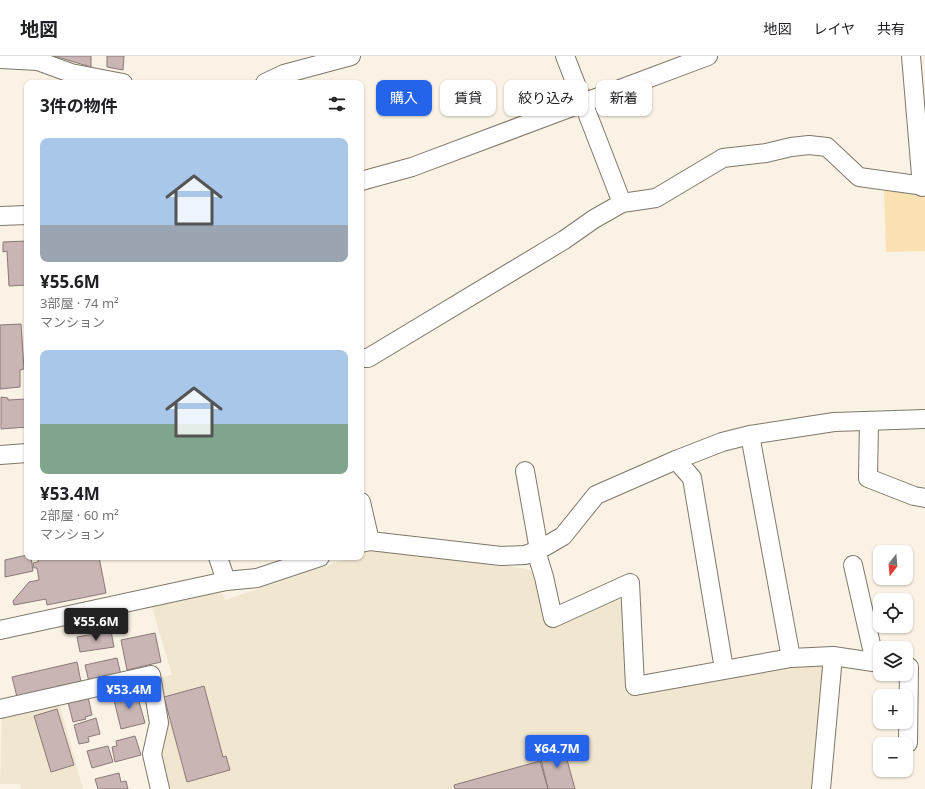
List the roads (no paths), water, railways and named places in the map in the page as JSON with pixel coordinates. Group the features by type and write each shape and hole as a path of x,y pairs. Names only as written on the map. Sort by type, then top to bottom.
{"street":[{"path":"271,80 301,63 351,56"},
{"path":"565,56 574,80"},
{"path":"588,100 708,56"},
{"path":"364,358 368,358 564,240 594,219 622,203 656,198 723,158 766,154 791,147 809,145 827,147 859,177 924,186 920,93 911,56"},
{"path":"0,59 38,61 71,73 107,80"},
{"path":"588,115 622,203"},
{"path":"364,180 412,167 546,116"},
{"path":"0,216 24,215"},
{"path":"364,532 365,542 501,556 518,556 538,550 563,536 596,495 676,460 722,442 750,435 834,422 925,420"},
{"path":"869,421 868,478 914,496 925,498"},
{"path":"750,435 791,658"},
{"path":"0,455 24,453"},
{"path":"676,460 692,478 724,669"},
{"path":"525,471 538,550 552,618 630,583 635,686 791,658 833,656 873,662"},
{"path":"219,560 226,581"},
{"path":"0,630 226,581 257,578 311,560"},
{"path":"854,564 873,646"},
{"path":"821,789 833,656"},
{"path":"0,709 150,675 159,723 152,754 160,789"},
{"path":"908,737 912,681"}]}
